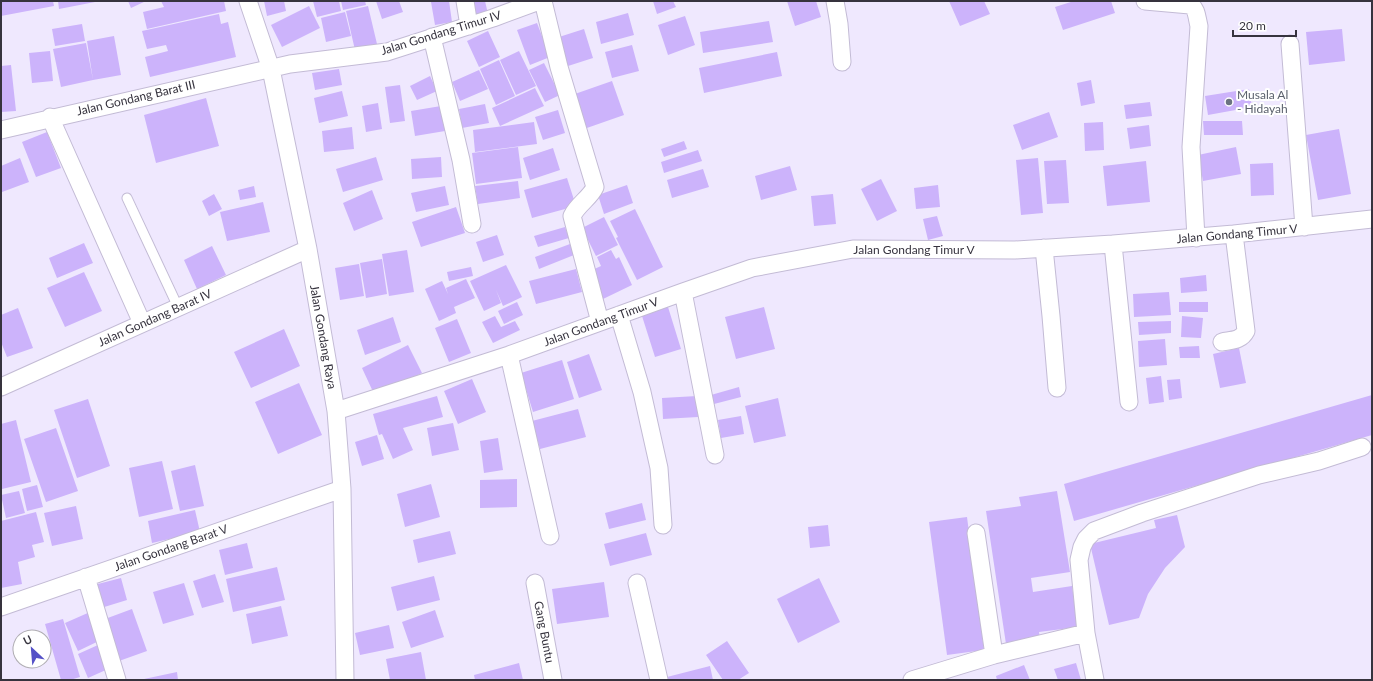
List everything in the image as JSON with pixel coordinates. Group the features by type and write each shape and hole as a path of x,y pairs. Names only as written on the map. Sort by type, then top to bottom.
{"street":[{"name":"Jalan Gondang Raya","path":"248,1 271,69 308,249 336,411 342,489 345,680"},
{"path":"465,1 469,26"},
{"name":"Jalan Gondang Timur IV","path":"271,69 290,64 387,52 469,26 539,1"},
{"path":"542,1 559,67 595,187 592,193 579,206 572,216 600,322"},
{"path":"834,1 839,24 842,62"},
{"path":"1145,1 1190,5 1193,6 1196,15 1198,26 1191,148 1196,238"},
{"path":"432,37 461,160 472,224"},
{"path":"1290,44 1304,227"},
{"name":"Jalan Gondang Barat III","path":"1,130 50,117 271,69"},
{"path":"50,117 142,323"},
{"name":"Jalan Gondang Timur V","path":"336,411 509,355 752,268 853,249 1015,250 1196,238 1372,219"},
{"path":"1222,342 1237,339 1243,336 1246,331 1234,234"},
{"path":"1113,244 1129,402"},
{"path":"1044,248 1057,388"},
{"name":"Jalan Gondang Barat IV","path":"1,386 308,249"},
{"path":"683,292 715,455"},
{"path":"619,316 642,392 659,468 664,525"},
{"path":"509,355 550,536"},
{"path":"1095,680 1086,634 1080,560 1082,547 1086,539 1094,531 1142,513 1258,475 1319,461 1362,447"},
{"name":"Jalan Gondang Barat V","path":"1,607 342,489"},
{"path":"976,533 994,655"},
{"path":"86,577 117,680"},
{"name":"Gang Buntu","path":"535,583 553,680"},
{"path":"637,583 658,680"},
{"path":"912,680 994,655 1086,634"}],"lane":[{"path":"127,198 178,307"}],"building":[{"path":"1,1 53,1 54,6 1,16"},
{"path":"58,1 95,1 95,2 59,9"},
{"path":"128,1 146,1 131,8"},
{"path":"161,1 224,1 226,11 147,29 143,12 164,7"},
{"path":"264,1 284,1 286,11 267,16"},
{"path":"313,1 339,1 341,11 317,17"},
{"path":"341,1 365,1 366,5 343,10"},
{"path":"376,1 399,1 403,12 382,19"},
{"path":"449,1 452,22 435,25 431,2"},
{"path":"469,1 485,1 488,14 471,17"},
{"path":"653,1 673,1 676,7 657,14"},
{"path":"787,1 816,1 821,17 795,26"},
{"path":"949,1 984,1 990,14 960,26"},
{"path":"1074,1 1111,1 1115,13 1063,30 1055,7"},
{"path":"309,6 320,28 282,47 271,25"},
{"path":"368,6 377,44 355,50 346,11"},
{"path":"345,12 351,36 326,42 321,18"},
{"path":"628,13 634,35 601,44 596,22"},
{"path":"219,14 221,24 228,22 236,57 150,77 145,57 168,51 166,45 147,49 142,31"},
{"path":"685,16 695,45 668,55 658,25"},
{"path":"769,21 773,42 703,53 700,32"},
{"path":"537,23 550,57 530,65 517,30"},
{"path":"82,24 85,41 55,46 52,29"},
{"path":"584,29 593,58 568,66 559,37"},
{"path":"1342,29 1345,61 1309,65 1306,32"},
{"path":"488,31 500,57 479,67 467,41"},
{"path":"114,36 121,75 93,80 87,41"},
{"path":"86,43 93,80 61,87 53,49"},
{"path":"632,45 639,71 612,78 605,52"},
{"path":"50,51 53,81 32,83 29,53"},
{"path":"519,51 536,86 516,95 500,60"},
{"path":"777,52 782,76 704,93 699,68"},
{"path":"499,60 515,96 496,105 480,69"},
{"path":"544,63 560,95 545,102 529,70"},
{"path":"11,65 16,111 1,112 1,66"},
{"path":"339,69 342,85 315,90 312,73"},
{"path":"479,70 488,89 460,101 452,82"},
{"path":"430,76 437,91 417,100 410,86"},
{"path":"1091,80 1095,103 1081,106 1077,83"},
{"path":"612,81 624,115 584,129 572,95"},
{"path":"400,85 405,121 390,123 385,87"},
{"path":"535,88 544,106 500,126 492,108"},
{"name":"Musala Al - Hidayah","path":"1249,89 1252,107 1208,115 1205,96"},
{"path":"342,91 348,116 319,123 314,98"},
{"path":"206,98 219,146 156,163 144,115"},
{"path":"1150,102 1152,116 1126,119 1124,105"},
{"path":"378,103 382,129 366,132 362,106"},
{"path":"485,104 489,123 462,128 459,109"},
{"path":"447,105 451,130 415,136 411,111"},
{"path":"558,110 565,133 543,140 535,117"},
{"path":"1049,112 1058,137 1022,150 1013,125"},
{"path":"1203,121 1242,121 1243,135 1204,135"},
{"path":"534,122 537,144 475,152 473,130"},
{"path":"1103,122 1104,150 1085,151 1084,123"},
{"path":"1149,125 1151,146 1130,149 1127,128"},
{"path":"352,127 354,149 324,152 322,131"},
{"path":"1339,129 1351,194 1318,200 1306,135"},
{"path":"47,132 61,168 36,177 22,142"},
{"path":"684,141 687,149 664,157 661,149"},
{"path":"518,147 522,178 476,184 472,153"},
{"path":"1236,147 1241,174 1203,181 1198,155"},
{"path":"553,148 560,170 530,180 523,158"},
{"path":"698,150 702,161 664,173 661,162"},
{"path":"376,157 383,180 343,192 336,169"},
{"path":"441,157 442,177 412,179 411,159"},
{"path":"20,158 29,182 2,192 1,166"},
{"path":"1038,158 1043,213 1021,215 1016,160"},
{"path":"1066,160 1069,203 1047,204 1044,161"},
{"path":"1146,161 1150,202 1107,206 1103,166"},
{"path":"1273,163 1274,195 1251,196 1250,164"},
{"path":"790,166 797,190 761,200 755,176"},
{"path":"703,169 709,187 672,198 667,180"},
{"path":"567,178 576,206 532,218 524,190"},
{"path":"881,179 897,211 877,221 861,189"},
{"path":"518,181 520,198 478,204 475,186"},
{"path":"627,185 633,203 604,214 598,195"},
{"path":"938,185 940,207 916,209 914,188"},
{"path":"254,186 256,197 240,200 238,190"},
{"path":"445,186 449,205 416,212 411,193"},
{"path":"372,190 383,219 354,231 343,203"},
{"path":"214,194 222,209 209,216 202,201"},
{"path":"833,194 836,224 814,226 811,196"},
{"path":"263,202 270,232 227,241 220,212"},
{"path":"456,207 465,233 421,247 412,222"},
{"path":"635,209 663,267 637,280 616,238 618,237 610,221"},
{"path":"937,216 943,236 928,240 923,219"},
{"path":"604,217 618,245 596,256 582,228"},
{"path":"565,227 569,238 538,247 534,236"},
{"path":"497,235 504,255 483,262 476,242"},
{"path":"84,243 93,263 57,278 49,258"},
{"path":"570,244 574,255 539,269 535,257"},
{"path":"212,246 226,275 197,289 184,260"},
{"path":"407,250 414,292 389,296 382,254"},
{"path":"611,250 616,259 619,257 632,285 603,299 590,271 601,266 597,257"},
{"path":"382,259 387,294 366,298 360,263"},
{"path":"359,264 364,296 340,300 335,268"},
{"path":"506,265 522,297 503,306 496,290 501,303 484,311 470,281"},
{"path":"471,267 473,276 449,281 447,272"},
{"path":"576,269 582,292 536,304 529,281"},
{"path":"84,272 102,311 65,327 47,288"},
{"path":"1206,275 1207,291 1181,293 1180,278"},
{"path":"466,279 475,298 454,307 456,313 439,321 425,289 442,281 448,294 446,288"},
{"path":"1169,292 1171,315 1134,317 1133,294"},
{"path":"517,302 523,315 504,324 498,311"},
{"path":"1179,302 1208,302 1208,312 1179,312"},
{"path":"668,307 681,349 655,357 642,316"},
{"path":"764,307 775,349 736,359 725,317"},
{"path":"18,308 33,348 7,357 1,342 1,315"},
{"path":"495,316 501,327 515,321 520,330 493,343 482,322"},
{"path":"1182,316 1203,318 1201,338 1181,337"},
{"path":"393,317 401,342 365,355 357,330"},
{"path":"457,319 471,353 449,362 435,328"},
{"path":"1171,321 1171,333 1139,335 1138,322"},
{"path":"284,329 300,366 251,388 234,352"},
{"path":"1165,339 1167,365 1139,367 1138,341"},
{"path":"408,345 422,373 375,396 362,368"},
{"path":"1199,346 1200,358 1180,358 1179,347"},
{"path":"1239,348 1246,383 1220,388 1213,354"},
{"path":"589,354 602,390 579,398 567,362"},
{"path":"562,360 574,399 533,412 521,373"},
{"path":"1161,376 1164,402 1149,404 1146,378"},
{"path":"472,379 486,412 458,424 444,391"},
{"path":"1180,379 1182,398 1169,400 1167,380"},
{"path":"299,383 322,435 278,454 255,402"},
{"path":"739,387 741,397 714,404 711,395"},
{"path":"1372,395 1372,435 1074,521 1064,484"},
{"path":"437,396 443,417 403,428 413,450 393,459 382,434 379,435 373,414"},
{"path":"697,396 698,417 663,419 662,398"},
{"path":"778,398 786,436 754,443 745,406"},
{"path":"88,399 110,466 77,478 54,410"},
{"path":"578,409 586,437 540,449 532,421"},
{"path":"741,416 744,434 721,438 718,420"},
{"path":"16,420 31,482 2,489 1,424"},
{"path":"453,423 459,450 432,456 427,428"},
{"path":"56,428 78,491 46,502 24,439"},
{"path":"377,435 384,459 362,466 355,442"},
{"path":"498,438 503,470 484,473 480,441"},
{"path":"162,461 173,509 139,517 129,468"},
{"path":"195,465 204,506 180,511 171,471"},
{"path":"517,479 517,507 480,508 480,480"},
{"path":"431,484 440,517 405,527 397,494"},
{"path":"37,485 43,507 27,511 22,489"},
{"path":"19,491 25,513 6,518 1,495"},
{"path":"1057,491 1070,572 1031,578 1033,592 1072,586 1078,627 1039,632 1040,639 1006,644 986,511 1021,506 1019,497"},
{"path":"642,503 646,520 609,529 605,513"},
{"path":"76,506 83,539 52,546 44,513"},
{"path":"195,510 200,532 152,543 148,521"},
{"path":"36,512 44,542 32,545 35,557 18,562 22,584 1,588 1,521"},
{"path":"1177,515 1185,547 1165,568 1148,594 1139,618 1109,625 1090,544 1156,528 1154,520"},
{"path":"967,517 984,650 947,655 929,522"},
{"path":"828,525 830,546 810,548 808,527"},
{"path":"450,531 456,554 418,563 413,540"},
{"path":"646,533 652,555 610,566 604,544"},
{"path":"247,543 253,568 225,575 219,550"},
{"path":"277,567 285,600 233,612 226,579"},
{"path":"215,574 224,602 202,608 193,581"},
{"path":"434,576 440,600 397,611 391,587"},
{"path":"121,578 127,600 101,608 94,585"},
{"path":"819,578 840,622 798,643 777,599"},
{"path":"604,582 609,617 557,624 552,589"},
{"path":"184,583 194,615 163,624 153,592"},
{"path":"281,606 288,636 252,644 246,614"},
{"path":"132,609 147,651 119,661 105,619"},
{"path":"435,610 444,637 411,648 402,622"},
{"path":"90,612 103,639 78,651 65,623"},
{"path":"63,619 80,677 70,680 61,680 52,648 52,629 46,629 45,624"},
{"path":"389,625 394,648 360,655 355,633"},
{"path":"727,641 749,673 738,680 723,680 706,655"},
{"path":"98,645 108,669 88,678 78,654"},
{"path":"421,652 426,680 390,680 386,659"},
{"path":"519,663 523,680 475,680 474,675"},
{"path":"1076,663 1081,680 1058,680 1054,669"},
{"path":"1024,665 1030,680 997,680 996,676"},
{"path":"710,666 713,680 668,680 667,677"},
{"path":"177,672 178,680 144,680 144,679"}],"place":[{"name":"Musala Al - Hidayah","path":"1229,102"}]}
